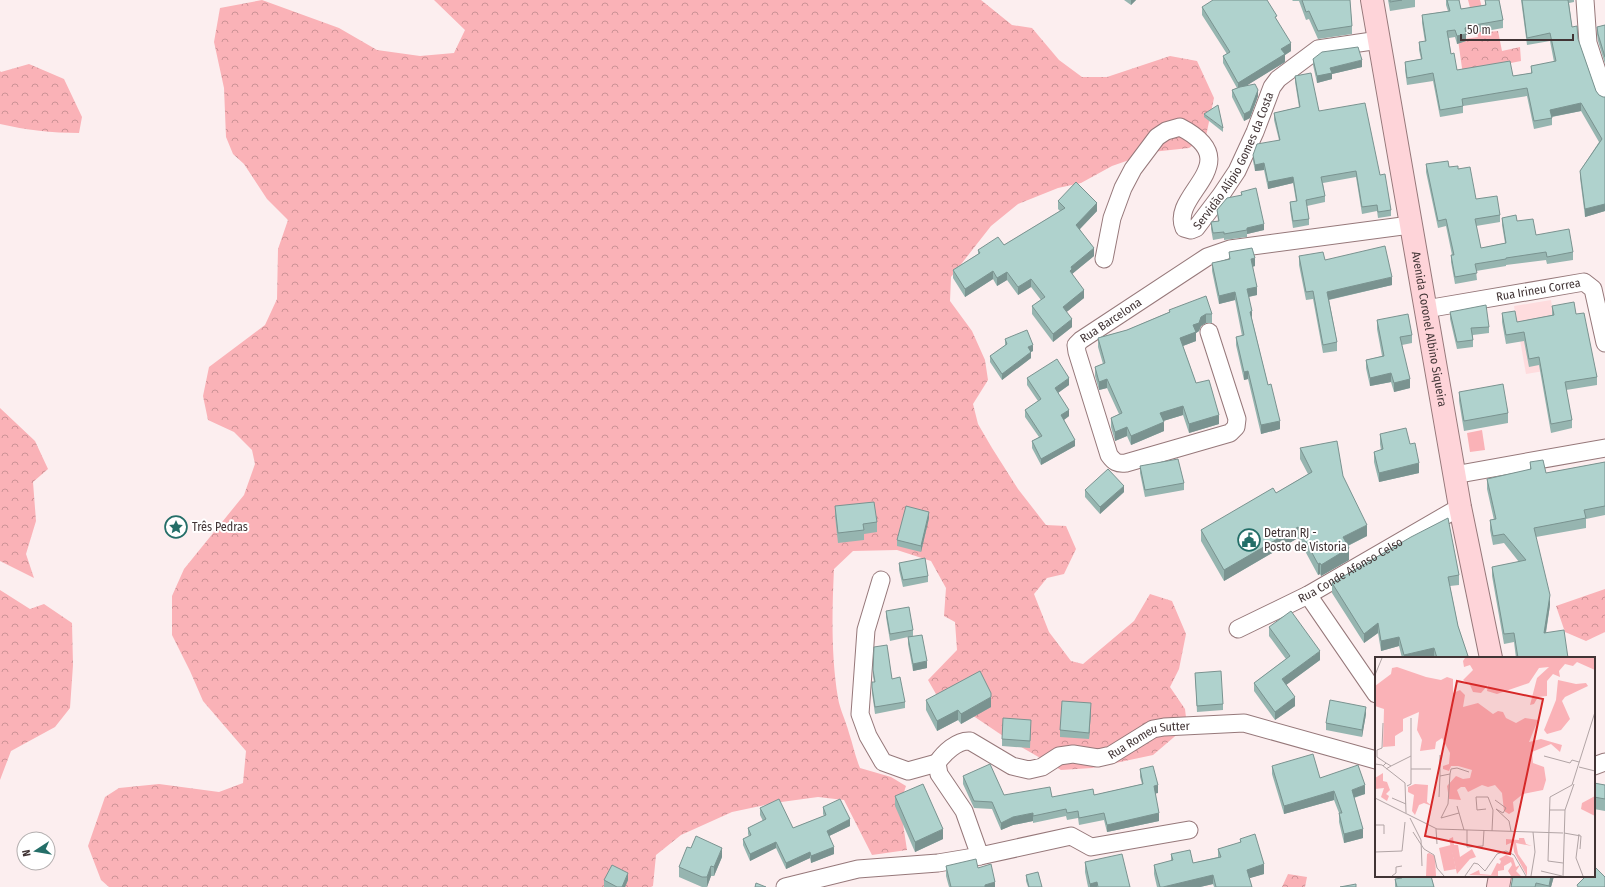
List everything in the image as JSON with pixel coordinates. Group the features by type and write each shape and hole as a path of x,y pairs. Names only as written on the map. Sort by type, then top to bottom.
{"main road":[{"name":"Avenida Coronel Albino Siqueira","path":"1372,0 1454,475 1491,657"},
{"path":"1498,887 1500,877"}],"street":[{"path":"1585,0 1588,43 1605,95"},
{"name":"Servidão Alípio Gomes da Costa","path":"1104,259 1112,218 1122,188 1133,169 1157,137 1166,131 1180,127 1195,135 1205,146 1208,154 1208,163 1204,175 1189,199 1181,221 1184,228 1191,230 1196,228 1222,195 1237,171 1255,132 1272,87 1278,79 1318,49 1379,40"},
{"name":"Rua Barcelona","path":"1209,332 1237,419 1236,427 1230,433 1126,463 1118,464 1113,461 1109,455 1077,352 1076,345 1081,340 1212,255 1230,249 1410,225"},
{"name":"Rua Irineu Correa","path":"1426,309 1584,282 1593,289 1605,343"},
{"path":"1454,475 1605,448"},
{"name":"Rua Conde Afonso Celso","path":"1238,629 1308,595 1460,507"},
{"name":"Rua Romeu Sutter","path":"881,580 866,630 860,714 868,736 883,762 908,771 937,763 944,754 959,744 965,741 970,741 976,743 1012,766 1029,770 1042,767 1059,756 1074,754 1098,758 1111,755 1153,729 1164,727 1244,723 1375,760"},
{"path":"1308,595 1375,693"},
{"path":"1595,766 1605,762"},
{"path":"937,763 939,774 964,811 980,856"},
{"path":"785,887 858,869 938,864 1071,836 1091,847 1189,830"}],"shaded area":[{"path":"1551,300 1562,368 1526,374 1514,306"}],"green space":[{"path":"262,0 339,28 377,50 420,56 454,53 465,30 434,0 981,0 1012,25 1032,28 1059,60 1082,77 1107,77 1170,56 1197,61 1214,98 1206,136 1189,148 1152,152 1112,166 1081,183 1058,188 1018,204 991,226 951,277 950,301 972,331 985,360 988,380 973,404 978,424 1018,489 1046,525 1066,526 1076,549 1064,574 1047,578 1034,594 1049,632 1071,661 1083,664 1134,621 1150,594 1172,601 1186,634 1179,669 1170,687 1185,709 1187,726 1153,755 1092,768 1061,770 1009,740 963,709 940,701 928,680 957,650 955,622 944,616 946,588 931,561 897,550 853,551 834,569 833,634 834,666 838,698 860,768 891,777 906,786 900,804 907,850 872,855 844,800 818,797 774,803 732,812 681,835 656,855 653,886 651,887 109,887 101,880 88,846 105,797 119,788 159,784 219,792 243,783 246,751 203,701 172,635 172,596 184,569 244,495 255,464 252,450 234,432 208,420 203,396 209,367 265,325 277,299 278,249 288,220 267,199 244,164 233,154 226,137 224,88 214,42 220,8"},
{"path":"1468,0 1480,0 1488,32 1498,31 1502,51 1520,47 1521,61 1475,70 1463,75 1458,40 1478,37"},
{"path":"29,64 64,79 82,117 79,133 39,131 0,124 0,71 1,72"},
{"path":"0,408 35,441 48,469 33,482 36,521 26,554 34,578 0,561"},
{"path":"1482,430 1485,450 1470,452 1467,433"},
{"path":"1605,589 1605,632 1586,641 1565,632 1556,606"},
{"path":"0,590 30,609 44,604 72,623 73,665 70,708 55,727 11,751 0,780"},
{"path":"1288,874 1307,877 1305,887 1282,887"}],"building":[{"path":"1213,0 1267,0 1277,16 1275,17 1291,43 1281,49 1285,54 1238,83 1223,56 1230,52 1202,7"},
{"path":"1302,0 1350,0 1352,26 1318,31 1309,11 1306,12"},
{"path":"1390,0 1402,0 1390,2"},
{"path":"1447,0 1459,0 1461,9 1486,5 1485,0 1499,0 1503,20 1469,26 1465,28 1466,34 1457,36 1455,30 1447,31 1451,54 1454,53 1457,70 1510,61 1513,76 1532,73 1531,66 1556,61 1550,33 1527,38 1522,0 1568,0 1572,27 1577,26 1578,39 1596,91 1599,95 1605,97 1605,204 1585,209 1580,171 1602,139 1581,103 1550,110 1552,118 1534,121 1527,88 1462,99 1463,106 1440,110 1433,73 1407,78 1405,62 1422,59 1419,42 1426,41 1422,15 1450,11"},
{"path":"1605,25 1605,57 1597,27"},
{"path":"1358,47 1362,60 1330,68 1332,73 1317,76 1313,59 1322,52"},
{"path":"1311,73 1319,111 1365,103 1380,175 1385,174 1391,210 1378,212 1377,205 1362,207 1356,171 1321,177 1325,196 1306,200 1309,219 1293,221 1290,202 1297,201 1293,177 1268,182 1264,163 1255,165 1253,155 1257,144 1280,140 1274,113 1300,107 1295,76"},
{"path":"1255,84 1258,90 1250,111 1244,114 1232,90"},
{"path":"1218,105 1223,128 1204,114"},
{"path":"1448,161 1449,167 1458,166 1458,169 1470,167 1476,199 1497,196 1500,215 1475,219 1481,248 1506,243 1502,218 1516,215 1517,221 1533,219 1536,235 1569,229 1573,252 1547,257 1546,252 1475,264 1477,273 1455,277 1451,255 1454,255 1446,219 1438,221 1426,164"},
{"path":"1076,182 1097,203 1076,225 1094,248 1071,267 1072,269 1070,271 1084,290 1063,307 1072,319 1053,334 1032,306 1045,297 1031,279 1018,287 1007,272 997,278 993,271 965,289 953,270 980,253 978,250 998,237 1004,245 1065,208 1058,201"},
{"path":"1256,188 1264,224 1247,228 1247,230 1224,234 1224,232 1213,233 1211,222 1219,221 1217,210 1227,198 1242,195 1241,192"},
{"path":"1385,246 1392,277 1327,292 1337,342 1323,345 1313,291 1306,292 1299,256 1323,252 1325,260"},
{"path":"1252,248 1255,258 1251,259 1257,287 1247,289 1252,311 1250,312 1268,385 1271,384 1280,421 1261,425 1248,371 1244,372 1236,337 1244,335 1235,292 1219,296 1212,263 1230,259 1229,252"},
{"path":"1206,296 1212,314 1206,314 1201,317 1199,323 1193,325 1196,332 1180,338 1196,383 1209,380 1219,415 1189,424 1183,406 1160,413 1164,422 1131,436 1127,427 1115,432 1111,418 1122,413 1107,379 1099,382 1095,367 1105,363 1098,338 1127,330 1170,312 1169,310"},
{"path":"1574,302 1576,314 1584,313 1597,377 1565,382 1572,420 1551,424 1539,357 1529,359 1524,332 1506,335 1502,313 1515,311 1517,322 1554,315 1552,306"},
{"path":"1486,305 1489,327 1471,328 1473,340 1457,342 1450,312"},
{"path":"1408,314 1412,335 1400,337 1410,379 1394,383 1391,373 1370,378 1366,360 1384,356 1377,320"},
{"path":"1027,330 1033,345 1028,347 1031,352 1002,374 990,356 1007,344 1005,339"},
{"path":"1057,359 1069,378 1055,388 1069,410 1061,415 1075,440 1041,459 1032,441 1042,436 1025,410 1041,399 1027,378"},
{"path":"1503,384 1508,413 1464,421 1459,392"},
{"path":"1406,428 1410,444 1415,443 1419,463 1379,473 1374,452 1383,449 1380,434"},
{"path":"1337,441 1343,476 1367,525 1343,537 1349,548 1321,565 1320,563 1318,564 1298,527 1224,570 1201,530 1273,488 1276,493 1312,472 1300,448"},
{"path":"1178,459 1184,483 1145,490 1140,466"},
{"path":"1543,460 1546,473 1605,462 1605,506 1584,510 1586,518 1534,528 1550,595 1544,633 1564,630 1568,657 1518,657 1514,633 1504,634 1492,567 1526,560 1504,534 1493,536 1490,520 1496,519 1487,479 1531,469 1530,462"},
{"path":"1108,469 1124,486 1100,507 1085,490"},
{"path":"874,502 877,522 863,524 864,530 838,533 835,506"},
{"path":"906,506 929,512 921,546 897,540"},
{"path":"1448,518 1459,575 1448,577 1458,626 1468,656 1437,657 1434,648 1404,655 1399,637 1381,641 1378,623 1364,634 1332,583 1411,537"},
{"path":"925,558 928,576 903,580 899,563"},
{"path":"909,607 913,630 890,634 886,611"},
{"path":"1291,611 1320,651 1282,679 1295,697 1275,712 1254,683 1290,656 1269,627"},
{"path":"922,635 927,661 913,664 908,637"},
{"path":"887,645 892,679 900,677 905,702 875,707 872,687 872,682 875,682 873,670 874,647"},
{"path":"980,671 991,693 991,697 961,714 958,710 937,721 926,700"},
{"path":"1221,671 1223,704 1197,706 1195,673"},
{"path":"1330,700 1366,707 1362,730 1326,723"},
{"path":"1062,701 1091,703 1089,733 1060,730"},
{"path":"1003,718 1031,720 1030,741 1002,739"},
{"path":"1313,754 1320,778 1358,765 1365,785 1352,790 1363,829 1344,834 1339,813 1342,813 1334,791 1284,806 1272,766"},
{"path":"990,764 1004,795 1050,787 1052,797 1093,789 1094,795 1143,784 1140,769 1153,766 1158,785 1154,786 1159,813 1107,825 1104,813 1079,818 1078,811 1067,813 1066,809 1033,816 1033,813 1013,817 1001,823 992,802 974,801 963,776"},
{"path":"1595,783 1605,785 1605,799 1595,797"},
{"path":"923,784 943,829 915,842 895,796"},
{"path":"779,799 793,828 826,815 823,807 840,799 850,819 827,831 834,847 811,856 810,852 786,863 776,842 750,854 743,839 751,835 748,828 766,819 760,808"},
{"path":"1255,834 1264,864 1247,870 1252,887 1216,887 1213,875 1160,887 1154,865 1173,860 1171,854 1190,850 1193,863 1221,857 1218,849 1241,842 1240,839"},
{"path":"696,836 722,848 714,867 711,866 707,877 702,877 679,867 687,847 691,848"},
{"path":"1122,854 1130,887 1098,887 1097,882 1090,884 1085,862"},
{"path":"976,859 978,868 991,864 995,882 985,885 985,887 951,887 946,866"},
{"path":"612,865 628,873 622,887 617,887 604,880"},
{"path":"1595,867 1605,877 1605,887 1578,887 1577,885 1585,877 1595,877"},
{"path":"1038,872 1042,887 1029,887 1026,875"},
{"path":"1431,877 1434,887 1397,887 1395,879"},
{"path":"1513,877 1551,877 1549,886 1536,883 1535,887 1511,887"},
{"path":"756,883 766,887 755,887"},
{"path":"1356,884 1356,887 1340,887"}],"place":[{"name":"Três Pedras","path":"176,527"},
{"name":"Detran RJ - Posto de Vistoria","path":"1249,540"}]}
